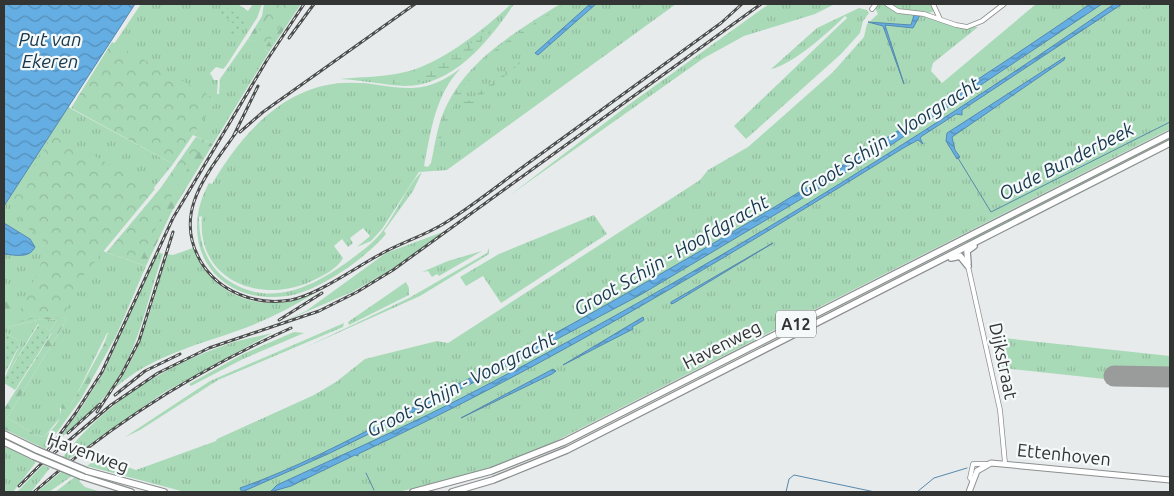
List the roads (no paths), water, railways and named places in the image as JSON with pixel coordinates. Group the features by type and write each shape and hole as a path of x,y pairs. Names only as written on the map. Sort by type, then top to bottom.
{"highway":[{"name":"Havenweg","path":"414,492 491,471 564,442 1170,134"},
{"name":"Havenweg","path":"453,492 472,487 567,450 1170,143"},
{"path":"968,266 966,254 969,249 1033,214"},
{"path":"874,293 902,282 957,255 962,257 968,266"},
{"name":"Havenweg","path":"4,434 87,471 164,492"},
{"name":"Havenweg","path":"4,442 81,476 131,492"}],"main road":[{"name":"Ettenhoven","path":"988,464 1005,463 1170,480"},
{"path":"969,492 972,480 978,471 988,464"}],"street":[{"path":"872,9 876,4"},
{"path":"887,4 898,11 918,12 956,25 970,26 986,19 1004,4"},
{"path":"933,4 940,19"},
{"name":"Dijkstraat","path":"968,266 1000,410 1005,463"},
{"name":"Ettenhoven","path":"972,480 970,478 973,464 988,464"}],"water":[{"name":"Put van Ekeren","path":"4,4 135,4 4,206"},
{"path":"590,4 596,4 538,55 535,53"},
{"name":"Groot Schijn - Voorgracht","path":"1090,4 1102,4 885,149 642,294 495,372 328,454 242,492 240,488 300,464 358,436 522,351 660,274 846,163 969,85"},
{"path":"1114,4 1122,4 962,110 962,115 956,114 922,136 920,138 923,144 918,140 905,147 636,309 499,384 358,454 358,456 355,455 291,486 270,492 277,485 403,427 479,389 642,301 882,158"},
{"path":"914,15 920,15 913,28 885,25 904,84 883,26 868,22 911,25"},
{"path":"1065,57 1064,60 952,137 955,150 960,157 957,159 946,141 947,133"},
{"path":"4,223 30,239 35,247 32,251 25,255 4,254"},
{"path":"773,243 674,303 671,304 671,302"},
{"path":"643,317 644,320 632,327 633,329 563,365"},
{"path":"553,369 556,371 552,374 461,418"}],"waterway":[{"name":"Oude Bunderbeek","path":"958,158 991,212 1170,122"},
{"path":"917,492 934,478 967,468"},
{"path":"366,473 374,490"},
{"path":"786,492 789,479 794,475 875,492"}],"railway":[{"path":"43,457 75,414 102,372 173,218 267,60 304,4"},
{"path":"289,38 314,4"},
{"path":"240,132 263,112 415,4"},
{"path":"237,131 216,161 198,192 192,209 190,226 193,243 201,262 228,289 252,299 265,301 291,300 324,287 379,255 437,228 457,215 721,23 742,4"},
{"path":"19,486 41,464 111,405 158,373 209,348 319,311 357,292 393,270 761,4"},
{"path":"234,135 258,86"},
{"path":"97,412 122,374 139,341 173,232"},
{"path":"279,320 322,293"},
{"path":"34,492 93,444 156,400 222,362 291,328"},
{"path":"115,395 145,371 180,354"},
{"path":"68,433 100,404"}],"water label":[{"name":"Groot Schijn - Hoofdgracht","path":"671,255"}]}
